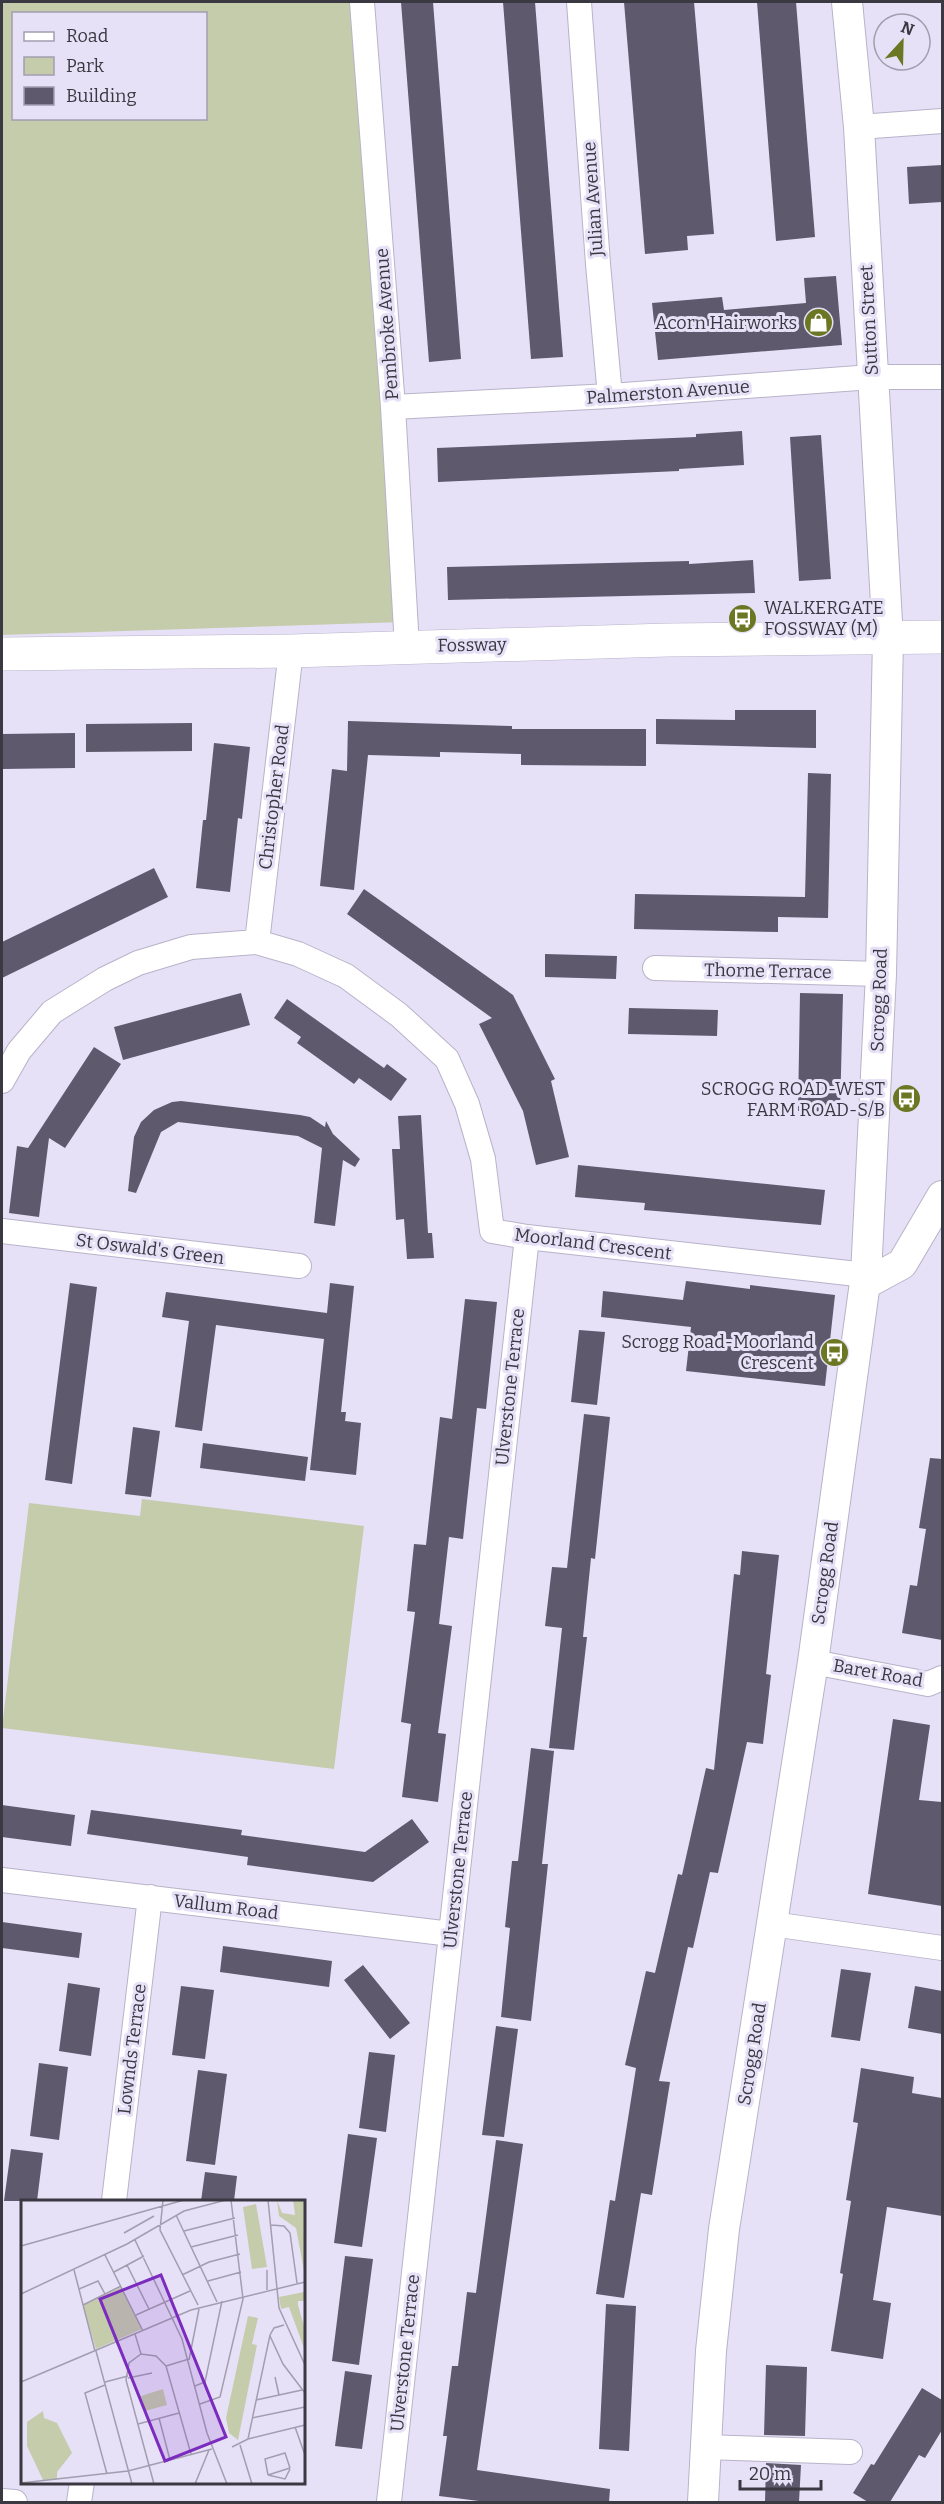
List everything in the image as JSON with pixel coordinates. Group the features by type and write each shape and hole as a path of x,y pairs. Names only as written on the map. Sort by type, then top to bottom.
{"main road":[{"name":"Fossway","path":"2,654 291,651 668,640 942,637"}],"street":[{"name":"Pembroke Avenue","path":"362,2 393,407 407,647"},
{"name":"Julian Avenue","path":"579,2 610,396"},
{"name":"Sutton Street","path":"847,2 859,127 888,639"},
{"path":"859,127 942,121"},
{"name":"Palmerston Avenue","path":"393,407 610,396 872,378 942,377"},
{"name":"Scrogg Road","path":"703,2502 711,2351 724,2229 813,1662 865,1279 881,974 888,639"},
{"name":"Christopher Road","path":"257,942 291,651"},
{"name":"Moorland Crescent","path":"2,1081 19,1050 52,1012 105,979 138,963 191,947 257,942 298,954 346,976 399,1014 447,1059 467,1104 483,1160 492,1231 527,1238 865,1279"},
{"name":"Thorne Terrace","path":"655,968 881,974"},
{"path":"865,1279 902,1264 942,1196"},
{"name":"St Oswald's Green","path":"2,1231 299,1266"},
{"name":"Ulverstone Terrace","path":"389,2502 527,1238"},
{"name":"Baret Road","path":"813,1662 928,1684 942,1678"},
{"name":"Vallum Road","path":"2,1880 451,1934"},
{"name":"Lownds Terrace","path":"114,2200 150,1897"},
{"path":"772,1924 942,1948"},
{"path":"706,2447 850,2452"},
{"path":"79,2502 82,2483"},
{"path":"2,2501 15,2502"}],"green space":[{"path":"2,2 354,2 404,622 2,635"},
{"path":"142,1499 364,1526 334,1769 2,1728 29,1503 140,1516"}],"building":[{"path":"401,2 433,2 461,359 429,362"},
{"path":"503,2 535,2 563,357 531,359"},
{"path":"624,2 694,2 714,234 687,236 688,250 645,254"},
{"path":"757,2 796,2 815,237 776,241"},
{"path":"942,165 942,202 909,204 907,167"},
{"path":"836,276 842,345 658,360 652,303 722,297 724,310 806,303 804,278"},
{"path":"742,431 744,465 679,469 679,471 438,482 437,448 696,437 696,434"},
{"path":"821,435 831,579 799,581 790,437"},
{"path":"753,560 755,593 448,600 447,567 689,561 689,564"},
{"path":"735,710 816,710 816,748 656,744 656,719 735,720"},
{"path":"348,721 512,726 512,729 646,729 646,766 521,765 521,754 440,752 440,757 368,755 354,890 320,886 332,769 347,771"},
{"path":"192,723 192,751 86,752 86,724"},
{"path":"75,733 75,768 2,769 2,734"},
{"path":"214,743 250,747 242,819 238,818 230,892 196,888"},
{"path":"808,773 831,774 828,918 778,917 778,932 634,929 635,894 805,897"},
{"path":"154,868 168,897 2,978 2,942"},
{"path":"364,889 513,995 555,1079 551,1081 569,1157 536,1165 523,1111 479,1024 492,1018 347,914"},
{"path":"545,954 617,956 616,979 545,977"},
{"path":"241,993 250,1025 123,1060 114,1027"},
{"path":"800,993 843,994 840,1112 798,1111"},
{"path":"287,999 384,1068 387,1064 407,1079 391,1101 359,1078 354,1084 297,1043 301,1037 274,1018"},
{"path":"629,1008 718,1010 717,1036 628,1034"},
{"path":"94,1047 121,1064 65,1148 49,1138 39,1217 9,1213 17,1146 28,1148"},
{"path":"181,1101 300,1115 310,1117 325,1127 326,1121 333,1134 360,1159 355,1167 343,1160 335,1226 314,1223 322,1148 298,1136 178,1122 161,1132 136,1193 128,1191 134,1137 141,1122 154,1110 172,1102"},
{"path":"421,1115 428,1233 432,1233 434,1258 407,1259 404,1219 396,1220 392,1149 400,1149 398,1116"},
{"path":"578,1165 825,1190 821,1225 644,1210 645,1203 575,1197"},
{"path":"686,1281 750,1289 750,1285 835,1295 825,1386 686,1371 691,1327 601,1317 603,1291 683,1300"},
{"path":"70,1283 97,1287 72,1484 45,1480"},
{"path":"330,1283 354,1286 341,1412 346,1412 345,1421 361,1423 356,1475 310,1470 324,1339 216,1325 202,1431 175,1427 189,1321 162,1317 166,1292 327,1313"},
{"path":"465,1299 497,1302 486,1409 477,1408 463,1539 449,1537 439,1624 452,1626 438,1733 446,1734 438,1802 402,1797 411,1724 401,1722 415,1612 407,1611 414,1544 426,1545 440,1417 452,1419"},
{"path":"579,1330 605,1332 597,1405 571,1402"},
{"path":"584,1414 610,1417 595,1559 591,1558 583,1637 587,1637 574,1750 549,1748 562,1628 545,1626 552,1567 567,1568"},
{"path":"133,1427 160,1431 151,1497 125,1494"},
{"path":"203,1443 308,1457 305,1481 200,1468"},
{"path":"930,1458 942,1459 942,1640 902,1633 910,1585 917,1586 926,1529 919,1528"},
{"path":"742,1551 779,1555 766,1674 771,1675 763,1744 747,1742 718,1873 710,1872 693,1948 688,1947 659,2081 670,2082 652,2195 641,2193 624,2298 596,2294 610,2200 615,2201 636,2068 625,2065 646,1971 655,1973 678,1874 682,1875 706,1768 714,1770 734,1574 740,1575"},
{"path":"893,1719 930,1725 919,1800 942,1802 942,1906 868,1894"},
{"path":"531,1748 554,1751 542,1864 548,1864 531,2021 501,2017 510,1928 505,1927 512,1861 518,1861"},
{"path":"2,1805 75,1815 71,1846 2,1837"},
{"path":"91,1810 242,1830 241,1835 365,1852 412,1819 429,1842 373,1882 247,1865 248,1857 87,1834"},
{"path":"2,1922 82,1933 79,1958 2,1948"},
{"path":"223,1946 332,1961 329,1987 220,1972"},
{"path":"363,1965 410,2023 390,2039 344,1980"},
{"path":"841,1969 871,1973 860,2041 831,2037"},
{"path":"68,1983 100,1988 91,2056 59,2051"},
{"path":"181,1986 214,1990 205,2059 172,2055"},
{"path":"915,1986 942,1991 942,2034 908,2028"},
{"path":"496,2026 518,2029 504,2137 482,2135"},
{"path":"369,2052 395,2055 386,2132 359,2128"},
{"path":"39,2063 68,2067 59,2140 30,2136"},
{"path":"861,2068 914,2077 912,2093 942,2098 942,2216 887,2207 873,2300 891,2303 883,2359 831,2351 851,2201 846,2200 858,2123 853,2122"},
{"path":"198,2070 227,2074 215,2165 186,2161"},
{"path":"348,2134 377,2138 362,2247 334,2243"},
{"path":"496,2140 523,2144 477,2470 610,2489 609,2502 487,2502 439,2496 447,2436 443,2436 452,2366 458,2366 467,2292 476,2293"},
{"path":"11,2149 43,2153 37,2200 4,2201"},
{"path":"205,2172 237,2176 234,2200 201,2200"},
{"path":"345,2256 373,2259 359,2365 332,2361"},
{"path":"606,2304 636,2306 629,2451 599,2449"},
{"path":"766,2365 807,2367 805,2436 764,2435"},
{"path":"345,2371 372,2375 362,2449 335,2446"},
{"path":"922,2388 942,2400 942,2430 925,2458 919,2455 890,2502 868,2502 853,2493 871,2464 874,2465"},
{"path":"766,2463 801,2465 799,2502 765,2502"}],"place":[{"name":"Acorn Hairworks","path":"818,323"},
{"name":"WALKERGATE FOSSWAY (M)","path":"743,618"},
{"name":"SCROGG ROAD-WEST FARM ROAD-S/B","path":"906,1099"},
{"name":"Scrogg Road-Moorland Crescent","path":"835,1352"}]}
